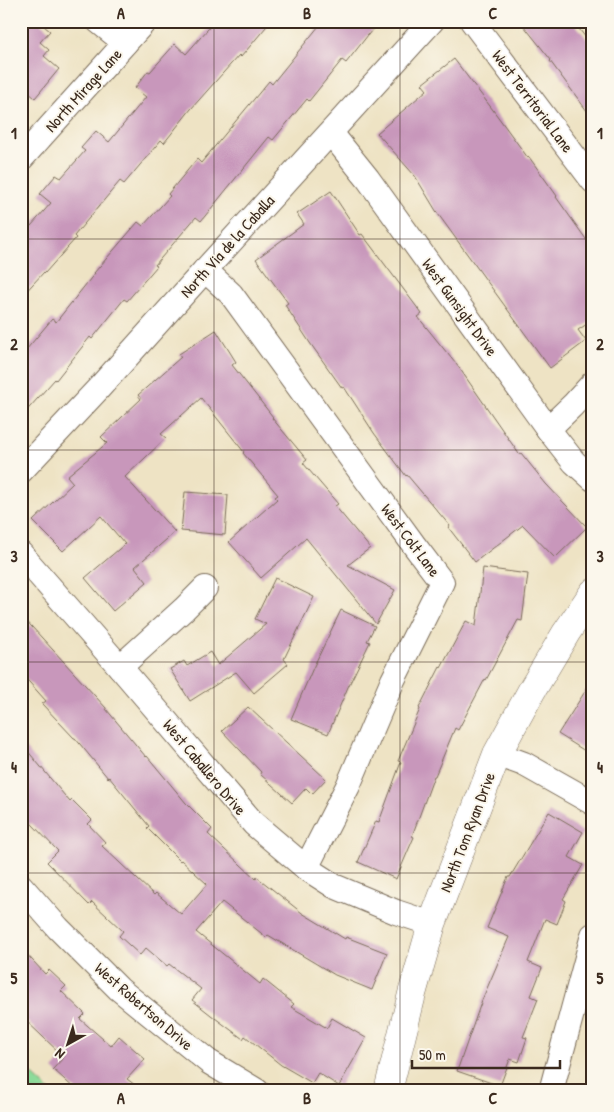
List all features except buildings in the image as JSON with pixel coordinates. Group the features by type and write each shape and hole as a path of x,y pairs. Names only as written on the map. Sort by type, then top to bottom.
{"street":[{"path":"98,21 125,43"},
{"name":"North Mirage Lane","path":"21,159 145,21"},
{"name":"North Via de la Caballa","path":"21,471 99,388 432,21"},
{"name":"West Territorial Lane","path":"472,21 593,181"},
{"name":"West Gunsight Drive","path":"330,133 368,179 548,429 574,462 593,479"},
{"name":"West Colt Lane","path":"205,270 231,294 442,582 393,680 348,786 306,868"},
{"path":"548,429 593,383"},
{"name":"West Caballero Drive","path":"21,554 254,824 306,868 334,886 396,912 432,924"},
{"path":"120,667 205,588"},
{"name":"North Tom Ryan Drive","path":"388,1091 412,994 432,924 497,754 532,690 566,633 593,593"},
{"path":"497,754 524,764 593,803"},
{"name":"West Robertson Drive","path":"21,886 58,928 119,989 209,1062 257,1091"},
{"path":"551,1091 593,935"}],"green space":[{"path":"21,1064 50,1091 21,1091"}]}
